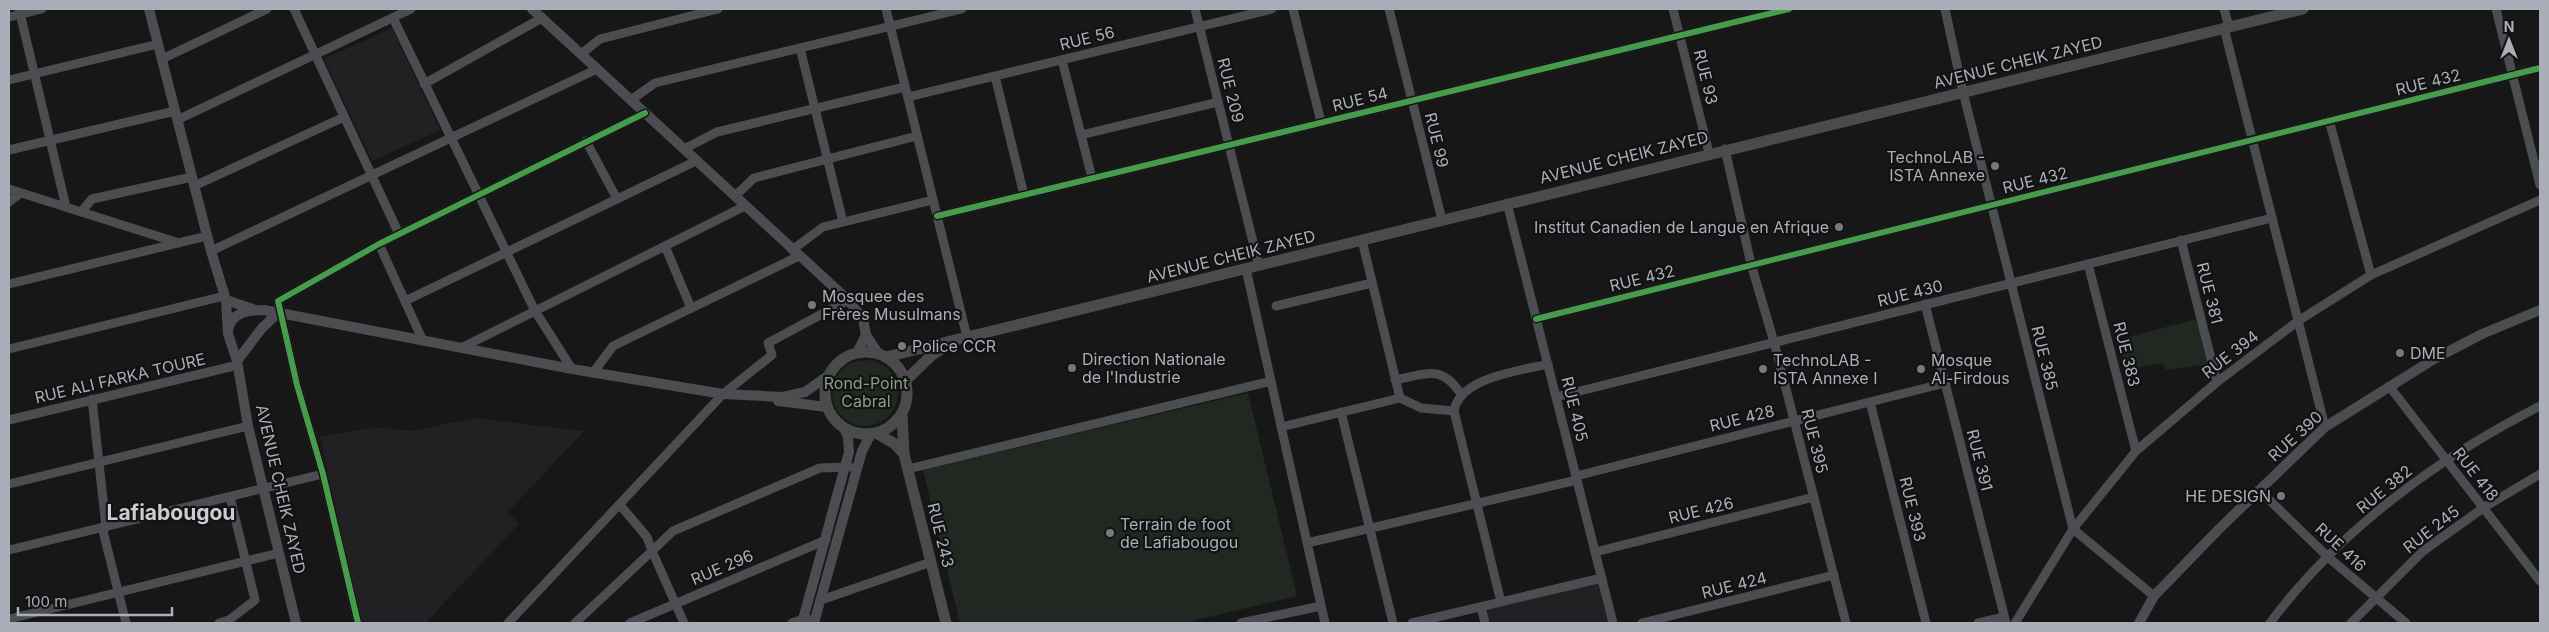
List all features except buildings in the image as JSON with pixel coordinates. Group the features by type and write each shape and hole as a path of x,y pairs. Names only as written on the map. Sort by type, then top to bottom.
{"main road":[{"name":"AVENUE CHEIK ZAYED","path":"882,355 954,341 1259,266 1507,202 2303,9"},
{"name":"AVENUE CHEIK ZAYED","path":"906,380 932,355 954,341"},
{"path":"873,434 886,430 902,415 908,392 906,380 898,366 882,355 857,352 841,361 829,375 824,391 827,407 834,419 844,428 853,432 873,434 895,444 904,454"},
{"name":"RUE 243","path":"902,415 904,454 946,623"}],"street":[{"path":"9,17 20,11 42,9"},
{"name":"AVENUE CHEIK ZAYED","path":"149,9 210,251 225,298 228,336 238,363 248,426 296,623"},
{"path":"162,59 267,9"},
{"path":"294,9 399,234"},
{"path":"9,150 176,115 412,9"},
{"path":"532,9 848,300 863,318 866,335 882,355"},
{"path":"581,54 600,39 718,9"},
{"path":"886,9 967,337"},
{"path":"631,100 655,83 962,9"},
{"name":"RUE 209","path":"1195,9 1259,266"},
{"name":"RUE 56","path":"908,98 1272,9"},
{"path":"1294,9 1322,122"},
{"name":"RUE 99","path":"1389,9 1442,220"},
{"name":"RUE 93","path":"1673,9 1709,153"},
{"name":"RUE 54","path":"937,216 1789,9"},
{"name":"RUE 385","path":"1945,9 1963,92 2073,529"},
{"path":"2224,9 2226,28 2252,140 2325,427"},
{"path":"2496,9 2540,186"},
{"path":"20,11 66,207"},
{"path":"392,18 535,311 572,369"},
{"path":"424,84 542,18"},
{"path":"9,80 158,44"},
{"path":"800,48 843,222"},
{"path":"1062,60 1092,178"},
{"name":"RUE 432","path":"1536,319 2540,68"},
{"path":"210,251 598,69"},
{"path":"995,76 1024,195"},
{"path":"684,149 717,132 906,87"},
{"path":"1081,135 1218,102"},
{"path":"358,623 323,474 279,315 277,304 280,298 379,244 645,113"},
{"path":"81,212 92,199 193,182 344,117"},
{"path":"2329,120 2371,275"},
{"path":"735,196 754,178 918,136"},
{"path":"586,141 616,199"},
{"name":"RUE 395","path":"1726,149 1751,264 1774,342 1846,623"},
{"path":"405,301 696,160"},
{"path":"9,189 180,243"},
{"path":"9,202 21,193"},
{"path":"593,373 613,346 796,253 823,226 933,200"},
{"name":"RUE 394","path":"2015,623 2073,529 2136,451 2217,382 2298,321 2371,275 2540,200"},
{"name":"RUE 405","path":"1507,202 1613,623"},
{"path":"461,348 745,206"},
{"name":"RUE 430","path":"1556,397 2272,218"},
{"path":"9,284 207,236"},
{"path":"1362,240 1400,398"},
{"name":"RUE 381","path":"2181,240 2217,382"},
{"path":"379,244 424,341"},
{"path":"665,246 691,308"},
{"name":"RUE 383","path":"2088,264 2136,451"},
{"path":"1246,269 1325,623"},
{"path":"1276,306 1372,283"},
{"path":"9,349 225,298 279,315 593,373 723,394 783,398 805,392 829,375"},
{"path":"508,623 723,394 772,355 768,343 848,300"},
{"name":"RUE 391","path":"1925,304 2005,620"},
{"path":"256,309 264,317 262,328"},
{"path":"254,338 242,344 234,343 228,336 232,320 239,314 256,309"},
{"name":"RUE 390","path":"2142,622 2154,596 2259,490 2325,427 2388,386 2482,334 2539,313"},
{"path":"238,363 262,328 279,315"},
{"path":"857,352 866,335"},
{"name":"RUE ALI FARKA TOURE","path":"9,420 238,363"},
{"path":"1501,602 1454,411 1456,402 1461,394 1487,379 1548,364"},
{"path":"1395,380 1438,374 1451,379 1461,394"},
{"path":"908,469 1271,381"},
{"name":"RUE 428","path":"1307,543 1477,504 1945,383"},
{"name":"RUE 418","path":"2388,386 2540,581"},
{"path":"737,395 827,407"},
{"path":"1281,427 1400,398 1420,408 1454,411"},
{"path":"92,400 104,527 126,623"},
{"name":"RUE 393","path":"1870,402 1926,623"},
{"name":"RUE 382","path":"2270,623 2328,557 2382,507 2446,460 2540,406"},
{"path":"1341,412 1393,623"},
{"path":"9,484 248,426"},
{"path":"802,621 846,466 849,452 848,437 844,428"},
{"path":"792,623 802,621 815,622 858,468 873,434"},
{"path":"576,623 673,532 820,468 846,466 858,468"},
{"path":"9,550 323,474"},
{"name":"RUE 245","path":"2351,623 2424,551 2483,508 2540,474"},
{"name":"RUE 416","path":"2259,490 2328,557 2406,623"},
{"path":"220,623 229,620 255,600 230,497"},
{"name":"RUE 426","path":"1595,552 1814,497"},
{"path":"620,505 647,537 684,623"},
{"path":"2073,529 2154,596"},
{"name":"RUE 296","path":"630,623 826,540"},
{"path":"9,618 280,553"},
{"path":"821,600 931,562"},
{"name":"RUE 424","path":"1642,623 1834,575"},
{"path":"1412,623 1602,578"},
{"path":"1241,623 1321,606"},
{"path":"1481,607 1485,623"},
{"path":"1978,623 2005,620"}],"shaded area":[{"path":"392,28 440,130 372,161 324,59"},
{"path":"475,418 584,431 508,512 519,524 425,623 361,623 320,437 373,427 412,431"},
{"path":"1598,581 1608,623 1487,623 1484,609"}],"green space":[{"path":"2197,319 2209,364 2166,370 2163,363 2124,370 2120,339"},
{"name":"Rond-Point Cabral","path":"859,360 871,360 883,365 893,375 898,387 896,406 883,421 871,426 859,426 847,421 837,411 832,399 832,387 837,375 847,365"},
{"name":"Terrain de foot de Lafiabougou","path":"1248,393 1297,596 1183,623 960,623 923,470"}],"cycle path":[{"path":"937,216 1789,9"},
{"path":"1536,319 2540,68"},
{"path":"358,623 323,474 297,385 278,301 379,244 645,113"}],"place":[{"name":"TechnoLAB - ISTA Annexe","path":"1995,166"},
{"name":"Institut Canadien de Langue en Afrique","path":"1839,227"},
{"name":"Mosquee des Frères Musulmans","path":"812,305"},
{"name":"Police CCR","path":"902,346"},
{"name":"DME","path":"2400,353"},
{"name":"Direction Nationale de l'Industrie","path":"1072,368"},
{"name":"TechnoLAB - ISTA Annexe I","path":"1763,369"},
{"name":"Mosque Al-Firdous","path":"1921,369"},
{"name":"HE DESIGN","path":"2281,496"},
{"name":"Terrain de foot de Lafiabougou","path":"1110,533"}],"district":[{"name":"Lafiabougou","path":"171,513"}]}
